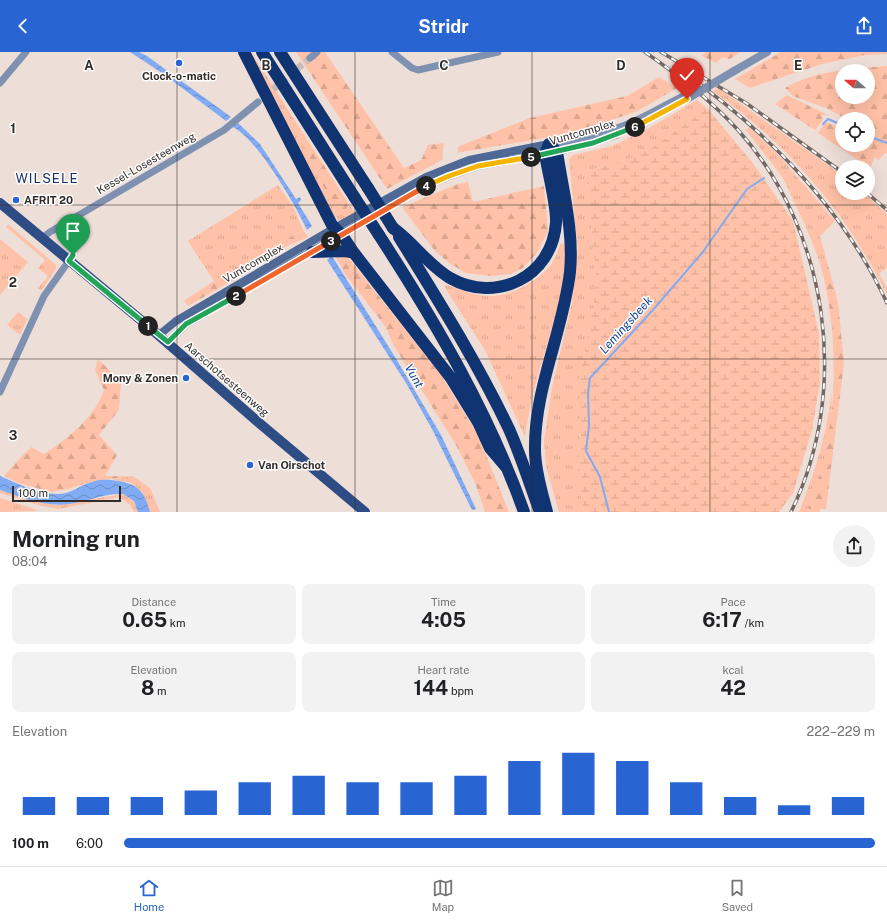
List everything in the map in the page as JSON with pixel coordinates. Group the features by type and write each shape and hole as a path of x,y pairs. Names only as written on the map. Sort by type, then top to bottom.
{"highway":[{"path":"244,52 346,238 451,378 478,422 490,448 507,468"},
{"path":"262,52 380,235 443,338 474,393 507,468 524,512"},
{"path":"280,52 394,228 456,328 510,431 540,512"},
{"path":"394,228 409,240 432,265 451,278 471,286 488,289 503,288 520,280 534,270 546,258 553,239 556,222 550,150"},
{"path":"547,512 537,471 535,435 539,409 567,291 571,250 569,221 550,150"},
{"path":"312,252 345,251 346,238"}],"main road":[{"name":"Vuntcomplex","path":"159,336 176,321 346,238 421,188 478,166 550,150"},
{"name":"Vuntcomplex","path":"168,342 186,324 312,252 346,238 359,214 426,177 455,164 486,156 550,150"},
{"name":"Aarschotsesteenweg","path":"0,203 42,238 71,258 258,422 365,512"},
{"path":"346,238 359,214"}],"street":[{"path":"0,83 26,52"},
{"path":"310,58 317,52"},
{"path":"392,52 412,68 418,70 498,52"},
{"name":"Vuntcomplex","path":"550,150 615,135 642,124 758,52"},
{"name":"Vuntcomplex","path":"732,69 767,52"},
{"name":"Kessel-Losesteenweg","path":"42,238 224,130 258,102"},
{"path":"1,387 44,296 71,258"}],"green space":[{"path":"248,52 251,52 306,138 302,143 334,208 339,213 346,209 349,204 356,214 341,223 335,217"},
{"path":"296,52 325,52 404,168 421,160 428,145 444,143 442,160 387,189"},
{"path":"706,52 740,52 730,59 723,57 716,63 702,56"},
{"path":"781,52 887,52 887,54 865,55 822,64 750,88 735,79"},
{"path":"887,66 887,154 885,153 879,160 875,157 874,160 858,160 846,152 875,152 875,112 835,113 793,96 785,88 809,77 835,71 835,104 875,104 875,67"},
{"path":"659,77 677,88 638,111 573,133 457,153 459,146 530,118 627,96"},
{"path":"718,88 835,170 835,200 872,200 887,214 887,268 879,273 887,288 887,295 853,236 834,208 813,182 766,133 740,111 712,91"},
{"path":"787,95 830,116 821,115 823,120 815,130 775,104"},
{"path":"697,100 707,108 655,146 629,159 586,171 597,286 580,376 580,432 577,460 578,479 584,512 559,512 546,466 544,441 552,387 572,303 578,250 569,159 573,155 612,146 642,132"},
{"path":"707,108 752,162 793,221 819,333 820,382 812,430 793,493 779,512 584,512 578,479 577,460 580,432 580,376 597,286 586,171 629,159 655,146"},
{"path":"825,122 835,126 835,144 818,133"},
{"path":"749,127 780,157 835,221 820,236 826,258 819,260 806,227 783,178 746,130"},
{"path":"306,138 349,204 346,209 339,213 334,208 302,143"},
{"path":"468,182 473,202 544,186 548,231 537,253 523,268 511,274 491,276 466,273 449,263 435,251 402,207 458,184"},
{"path":"278,185 294,208 303,230 214,281 188,241"},
{"path":"8,224 56,265 56,269 41,291 38,288 48,276 38,268 45,260 6,227"},
{"path":"303,230 308,237 283,248 246,272 188,306 184,301 214,281"},
{"path":"0,239 28,262 0,295"},
{"path":"561,243 564,244 566,255 562,289 534,391 525,437 485,350 445,288 445,284 469,293 487,296 509,293 532,282 545,271 551,265"},
{"path":"347,256 441,375 479,437 509,512 485,512 475,483 456,445 394,346 385,326 345,274 336,257"},
{"path":"826,258 838,302 844,363 826,509 821,509 819,512 807,512 825,453 833,387 831,321 819,260"},
{"path":"18,312 27,319 20,335 7,325"},
{"path":"98,359 121,382 119,410 99,435 117,455 105,476 133,476 94,481 68,489 51,492 18,483 5,476 31,447 44,454 71,434 94,410 104,390 95,370"},
{"path":"832,391 832,406 826,453 818,483 807,512 799,512 820,453"},
{"path":"133,476 150,488 160,512 150,512 145,498 140,490 133,484 113,479"},
{"path":"0,490 43,503 58,505 123,494 134,501 138,512 134,512 130,505 120,497 58,509 38,505 0,493"},
{"path":"0,498 34,509 38,511 0,512"}],"water":[{"path":"130,52 139,52 147,56 231,117 226,121 162,73"},
{"path":"238,123 260,144 296,199 300,197 301,200 298,203 312,226 307,230 285,189 264,158 243,134 233,127"},
{"path":"332,256 395,357 441,435 476,509 472,510 432,429 406,383 327,260"},
{"path":"0,476 21,485 50,494 63,494 98,480 125,482 140,490 146,499 150,512 138,512 134,501 123,494 56,505 36,502 0,490"}],"waterway":[{"name":"Lemingsbeek","path":"823,124 828,119 835,122"},
{"name":"Lemingsbeek","path":"875,139 887,143"},
{"name":"Lemingsbeek","path":"609,512 600,477 586,451 589,426 588,393 590,378 652,311 702,253 747,189 764,178"}],"tunnel":[{"path":"265,96 310,58"}],"railway":[{"path":"645,52 694,88 717,108 738,130 769,170 793,215 811,263 821,313 825,364 821,415 810,465 791,512"},
{"path":"661,52 746,103 835,167"},
{"path":"680,70 743,118 799,173 825,203 848,234 869,268 887,303"},
{"path":"875,200 887,210"}],"place":[{"name":"Clock-o-matic","path":"179,63"},
{"name":"AFRIT 20","path":"16,200"},
{"name":"Mony & Zonen","path":"186,378"},
{"name":"Van Oirschot","path":"250,465"}],"district":[{"name":"WILSELE","path":"47,178"}],"route":[{"path":"73,255 69,261 168,342 186,324 421,188 478,166 528,158 593,143 642,124 687,99"}],"water label":[{"name":"Vunt","path":"414,376"}]}
